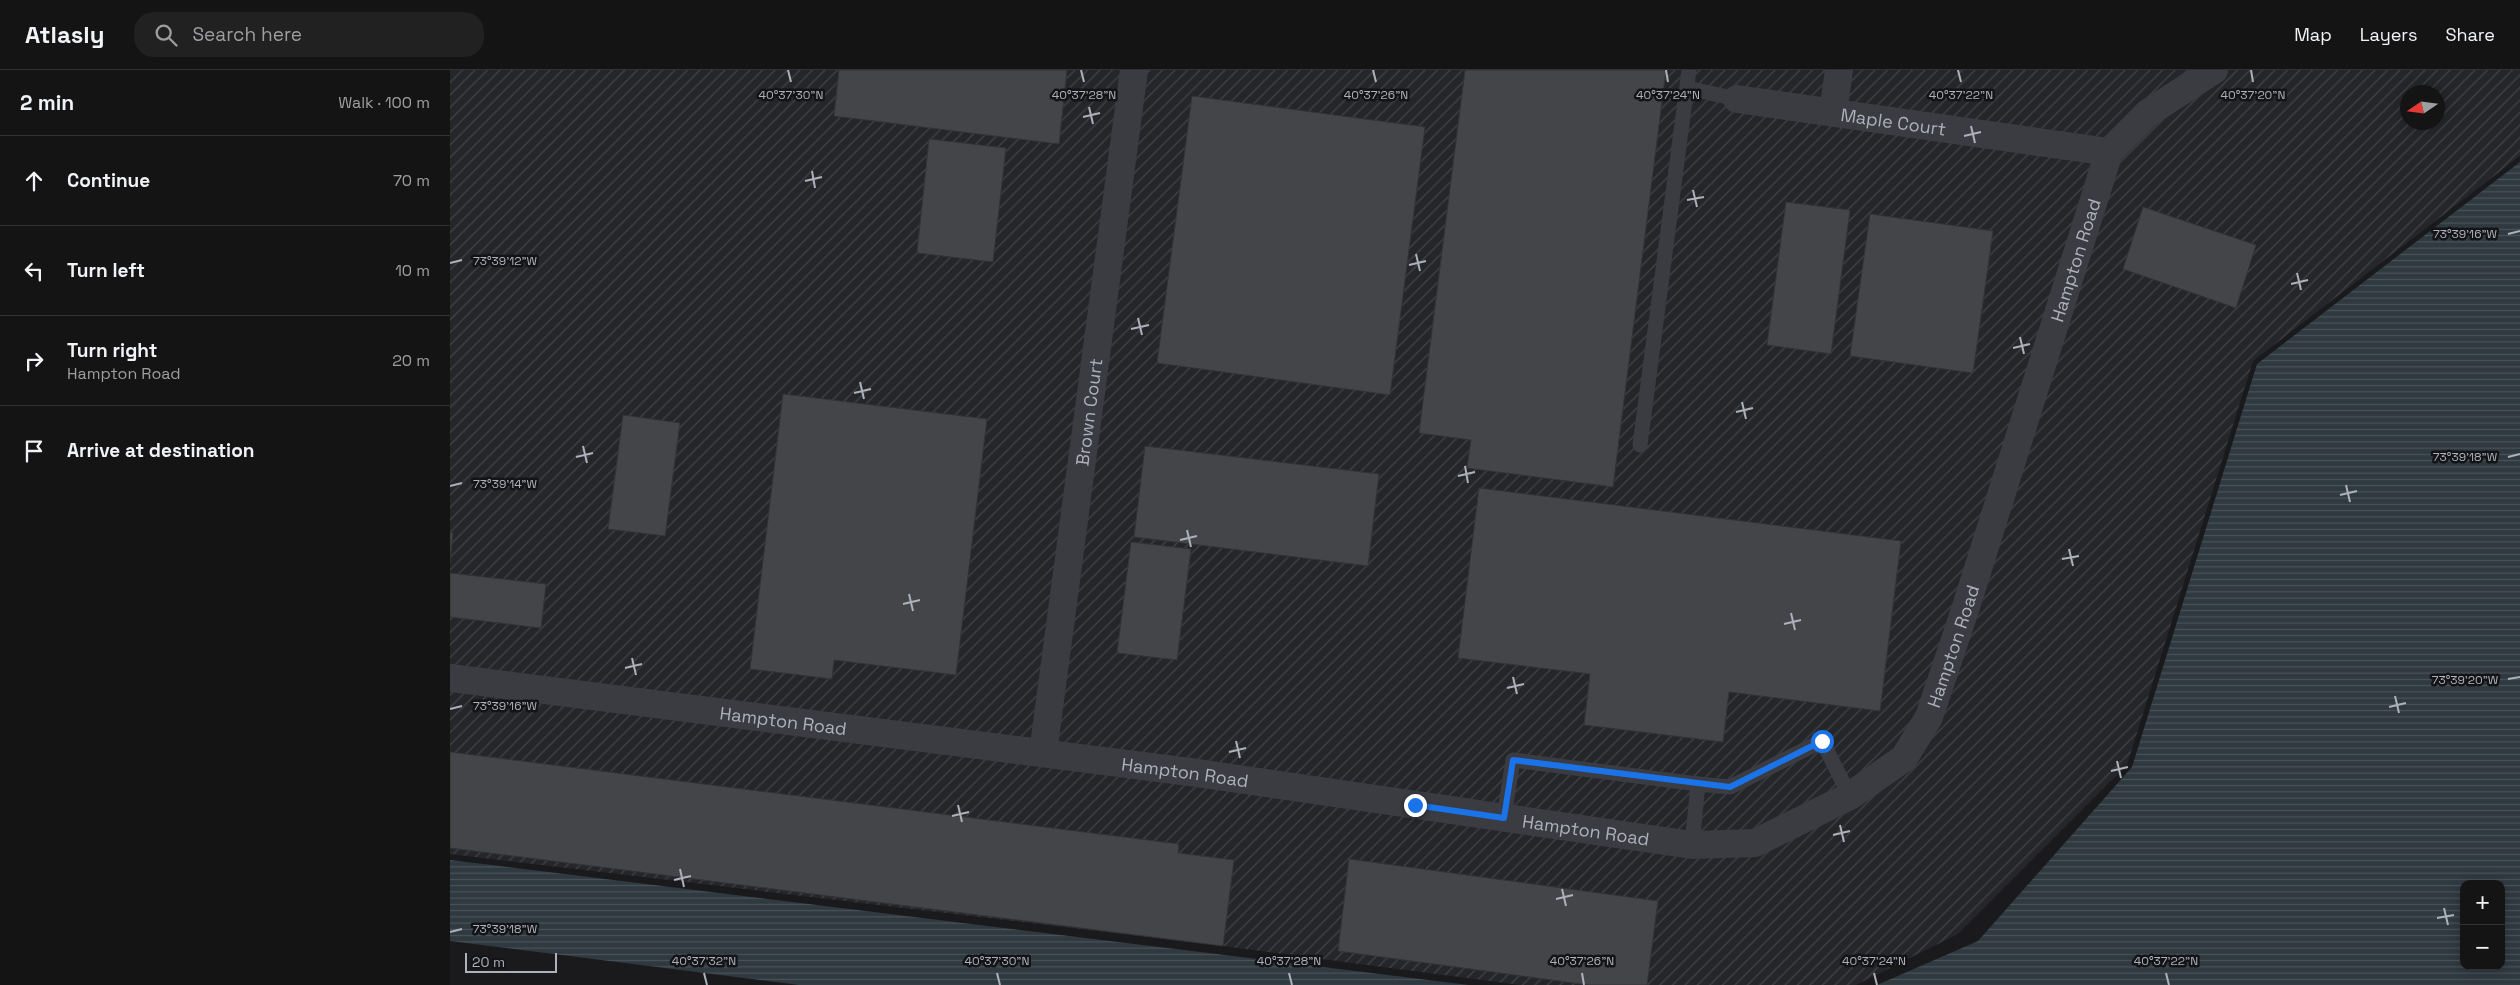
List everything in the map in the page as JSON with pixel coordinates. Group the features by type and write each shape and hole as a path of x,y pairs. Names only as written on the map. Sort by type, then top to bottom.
{"street":[{"name":"Brown Court","path":"1044,753 1134,70"},
{"path":"1832,113 1839,70"},
{"name":"Hampton Road","path":"450,678 1044,753 1692,845 1755,843 1850,796 1904,758 1929,717 2109,152 2148,113 2214,70"},
{"name":"Maple Court","path":"1737,99 2109,152"}],"lane":[{"path":"1640,445 1689,70"},
{"path":"1687,88 1737,99"},
{"path":"1504,818 1513,760 1730,787 1822,741 1850,796"},
{"path":"1692,845 1698,784"}],"shaded area":[{"path":"450,70 2520,70 2520,156 2253,361 2127,765 1958,934 1856,985 1520,985 1223,946 450,854"},
{"path":"2520,162 2520,985 1877,985 1978,941 2132,767 2257,364"},
{"path":"450,860 1469,985 799,985 450,941"}],"building":[{"path":"839,70 1067,70 1059,144 834,116"},
{"path":"1465,70 1666,70 1613,487 1467,468 1471,440 1419,433"},
{"path":"1192,96 1425,127 1390,395 1157,363"},
{"path":"929,139 1006,148 993,262 917,253"},
{"path":"1786,202 1850,210 1831,354 1767,345"},
{"path":"2143,207 2256,245 2236,308 2123,269"},
{"path":"1870,214 1993,231 1973,373 1850,356"},
{"path":"783,394 987,419 956,675 834,660 832,679 750,669"},
{"path":"623,415 680,423 665,536 608,529"},
{"path":"1145,446 1379,474 1368,566 1134,537"},
{"path":"1479,488 1901,541 1880,711 1729,692 1723,742 1584,725 1590,674 1458,658"},
{"path":"450,532 453,533 450,563"},
{"path":"1131,542 1191,549 1177,660 1117,653"},
{"path":"450,573 546,584 541,628 450,617"},
{"path":"450,752 1179,844 1178,853 1234,860 1223,946 450,848"},
{"path":"1349,859 1658,901 1647,985 1588,985 1338,951"}],"route":[{"path":"1415,805 1504,818 1513,760 1730,787 1822,741"}]}
